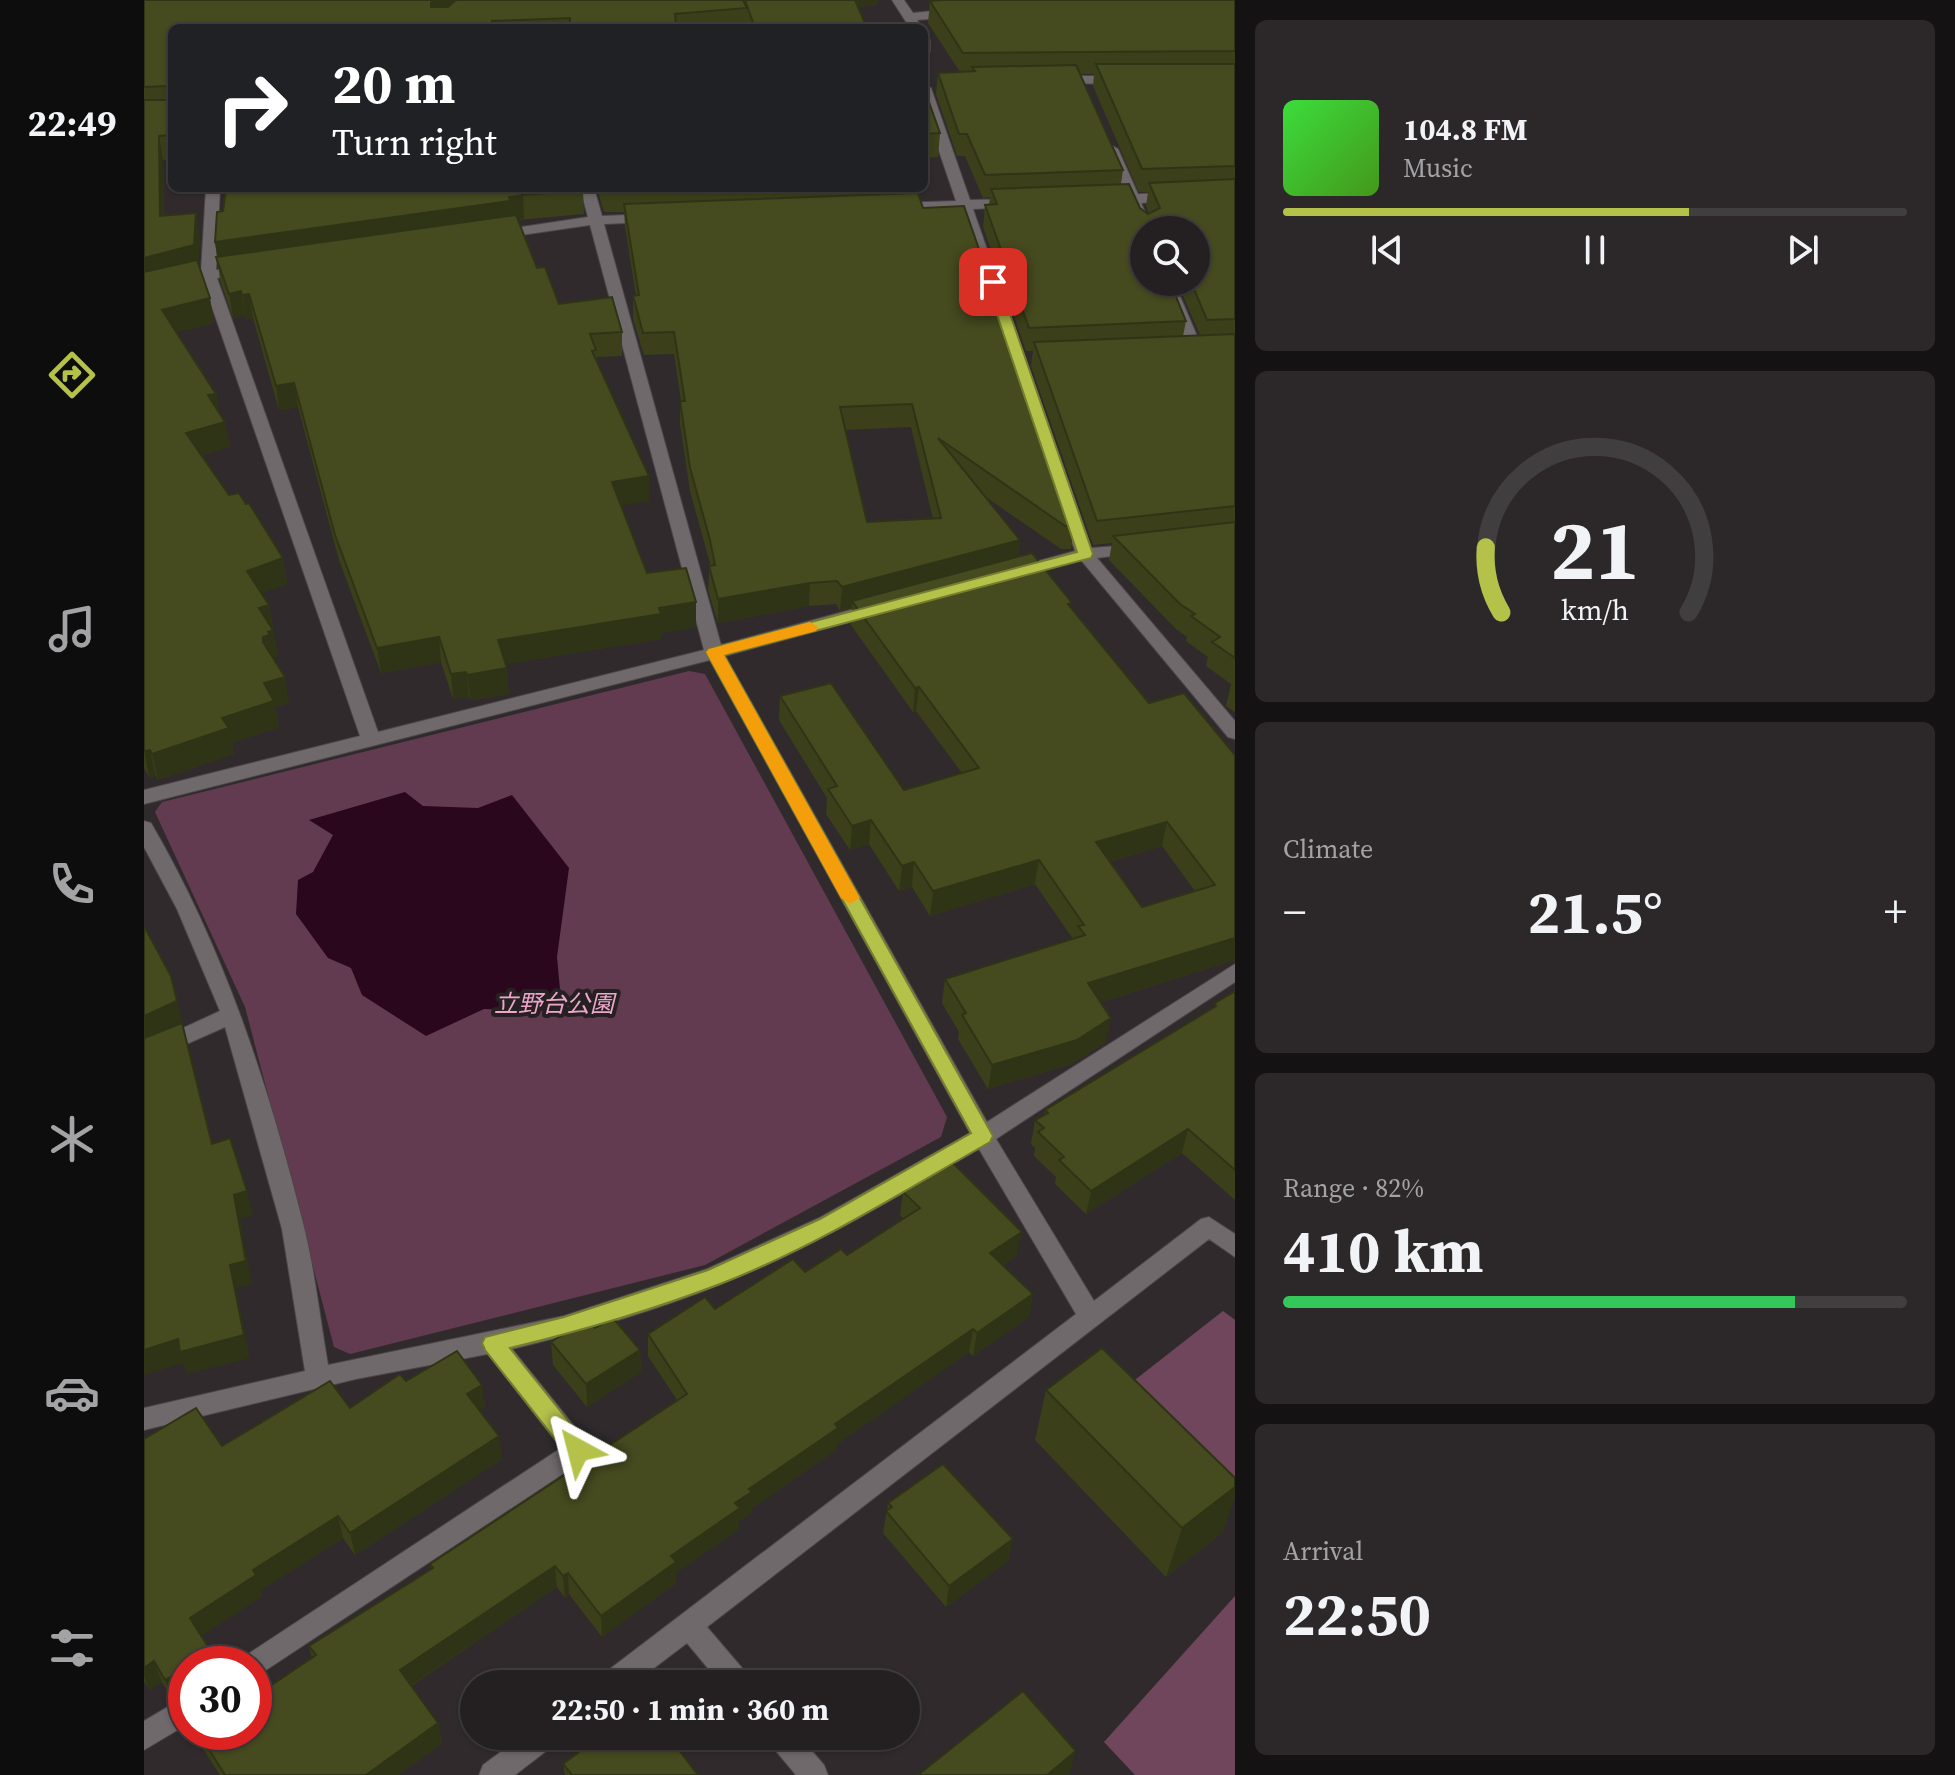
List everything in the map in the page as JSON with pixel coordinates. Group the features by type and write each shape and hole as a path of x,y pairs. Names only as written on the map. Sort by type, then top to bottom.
{"street":[{"path":"898,0 913,23 968,12"},
{"path":"1037,79 1082,86 1141,80"},
{"path":"929,84 966,204 1028,358 1085,554 1235,733"},
{"path":"1103,133 1140,216"},
{"path":"213,192 208,275 371,740"},
{"path":"588,192 714,652 983,1136 1091,1318"},
{"path":"1087,200 1191,197"},
{"path":"889,208 1027,202"},
{"path":"475,238 596,220 673,217"},
{"path":"144,291 208,275 267,267"},
{"path":"1173,296 1194,350"},
{"path":"993,579 1085,554 1160,546"},
{"path":"144,797 900,603"},
{"path":"144,828 187,909 232,1015 293,1229 318,1379"},
{"path":"144,1419 564,1326 714,1277 827,1225 983,1136 1235,972"},
{"path":"144,1055 232,1015"},
{"path":"630,1670 1209,1226 1235,1247"},
{"path":"272,1653 578,1450 493,1343"},
{"path":"689,1625 726,1670"},
{"path":"144,1737 168,1721"},
{"path":"493,1775 526,1750"},
{"path":"793,1750 814,1775"}],"green space":[{"name":"立野台公園","path":"689,671 705,674 947,1117 941,1137 705,1265 350,1354 334,1347 245,1007 155,812 162,802"}],"shaded area":[{"path":"405,792 423,806 478,808 512,795 569,868 557,957 562,1011 484,1009 426,1036 362,995 351,968 328,958 296,914 298,880 313,872 333,835 309,820"},
{"path":"1223,1311 1235,1320 1235,1488 1131,1383"},
{"path":"1235,1596 1235,1775 1135,1775 1104,1742"}],"building":[{"path":"144,0 434,0 431,7 448,7 456,0 743,0 747,8 675,14 676,24 570,24 570,18 492,21 492,24 168,24 168,86 144,87"},
{"path":"745,0 855,0 865,24 754,24"},
{"path":"1235,0 1235,51 963,53 930,1"},
{"path":"1096,64 1235,64 1235,166 1142,169"},
{"path":"1076,65 1123,170 985,175 967,134 959,134 938,73 975,71 972,67"},
{"path":"928,99 940,133 928,134"},
{"path":"144,100 168,100 168,135 159,136 160,216 196,213 194,245 144,258"},
{"path":"1235,179 1235,319 1207,320 1197,296 1210,296 1210,216 1130,216 1130,296 1176,296 1186,321 1029,328 985,205 997,204 991,189 1129,184 1140,208 1148,214 1160,208 1149,183"},
{"path":"225,192 559,192 215,242 217,212 223,211"},
{"path":"918,193 923,208 964,206 1075,525 1065,526 938,438 1020,540 842,587 837,581 810,583 718,599 709,566 715,565 710,540 690,468 680,401 685,401 674,332 643,333 633,296 639,295 624,204","holes":["912,404 941,518 867,522 840,407"]},
{"path":"516,215 537,268 545,267 559,304 612,297 622,332 590,334 596,350 592,351 649,476 612,482 647,573 686,568 696,602 659,608 661,614 498,640 507,668 467,675 466,672 451,674 439,637 377,648 335,535 294,383 276,386 249,294 242,295 241,291 229,294 216,257"},
{"path":"197,260 210,298 162,310 216,394 208,395 225,422 186,433 229,495 239,493 246,504 249,503 283,558 247,571 269,605 259,608 273,630 263,637 263,642 285,677 264,683 274,701 222,718 229,728 152,754 150,750 144,751 144,272"},
{"path":"1235,334 1235,506 1097,521 1034,342"},
{"path":"1235,522 1235,658 1212,642 1220,637 1191,616 1195,614 1180,604 1113,536"},
{"path":"1032,553 1072,603 1068,604 1149,703 1184,693 1235,755 1235,938 1088,983 1111,1018 1077,1040 992,1065 945,979 1085,935 1078,926 1084,925 1039,860 933,891 914,862 902,866 871,820 852,826 828,789 837,786 780,696 831,683 904,790 979,768 919,687 915,688 852,601","holes":["1167,822 1215,885 1142,907 1096,842"]},
{"path":"144,926 171,976 177,1001 144,1016"},
{"path":"1235,991 1235,1170 1188,1129 1091,1191 1059,1160 1064,1157 1038,1132 1044,1128 1035,1120 1048,1113 1045,1110 1216,1006 1215,1003"},
{"path":"182,1023 212,1144 230,1138 247,1191 234,1195 246,1261 230,1265 244,1335 180,1352 178,1339 144,1350 144,1038"},
{"path":"951,1161 1022,1232 990,1253 1033,1294 977,1333 973,1329 835,1424 838,1428 749,1489 752,1492 735,1503 740,1508 671,1556 676,1562 601,1616 568,1573 563,1576 555,1566 400,1670 438,1723 366,1775 225,1775 209,1750 272,1750 272,1685 316,1655 309,1646 433,1568 430,1564 687,1394 648,1334 705,1297 715,1309 793,1259 805,1272 841,1249 847,1255 920,1208 903,1192"},
{"path":"613,1318 640,1350 586,1384 551,1342 588,1319 595,1328"},
{"path":"1102,1348 1235,1478 1235,1487 1182,1528 1046,1390"},
{"path":"457,1351 482,1385 467,1394 499,1436 350,1533 338,1516 253,1570 256,1575 190,1618 208,1646 168,1646 168,1678 165,1680 154,1661 144,1668 144,1439 196,1408 222,1446 330,1381 350,1408 400,1374 406,1381"},
{"path":"943,1464 1013,1539 949,1586 886,1511 892,1507 888,1503"},
{"path":"1023,1691 1076,1751 1047,1775 918,1775"},
{"path":"582,1750 679,1750 698,1775 572,1775 563,1764"}],"slow traffic":[{"path":"810,627 714,652 850,898"}],"route":[{"path":"578,1450 493,1343 564,1326 714,1277 827,1225 983,1136 714,652 1085,554 993,282"}]}
